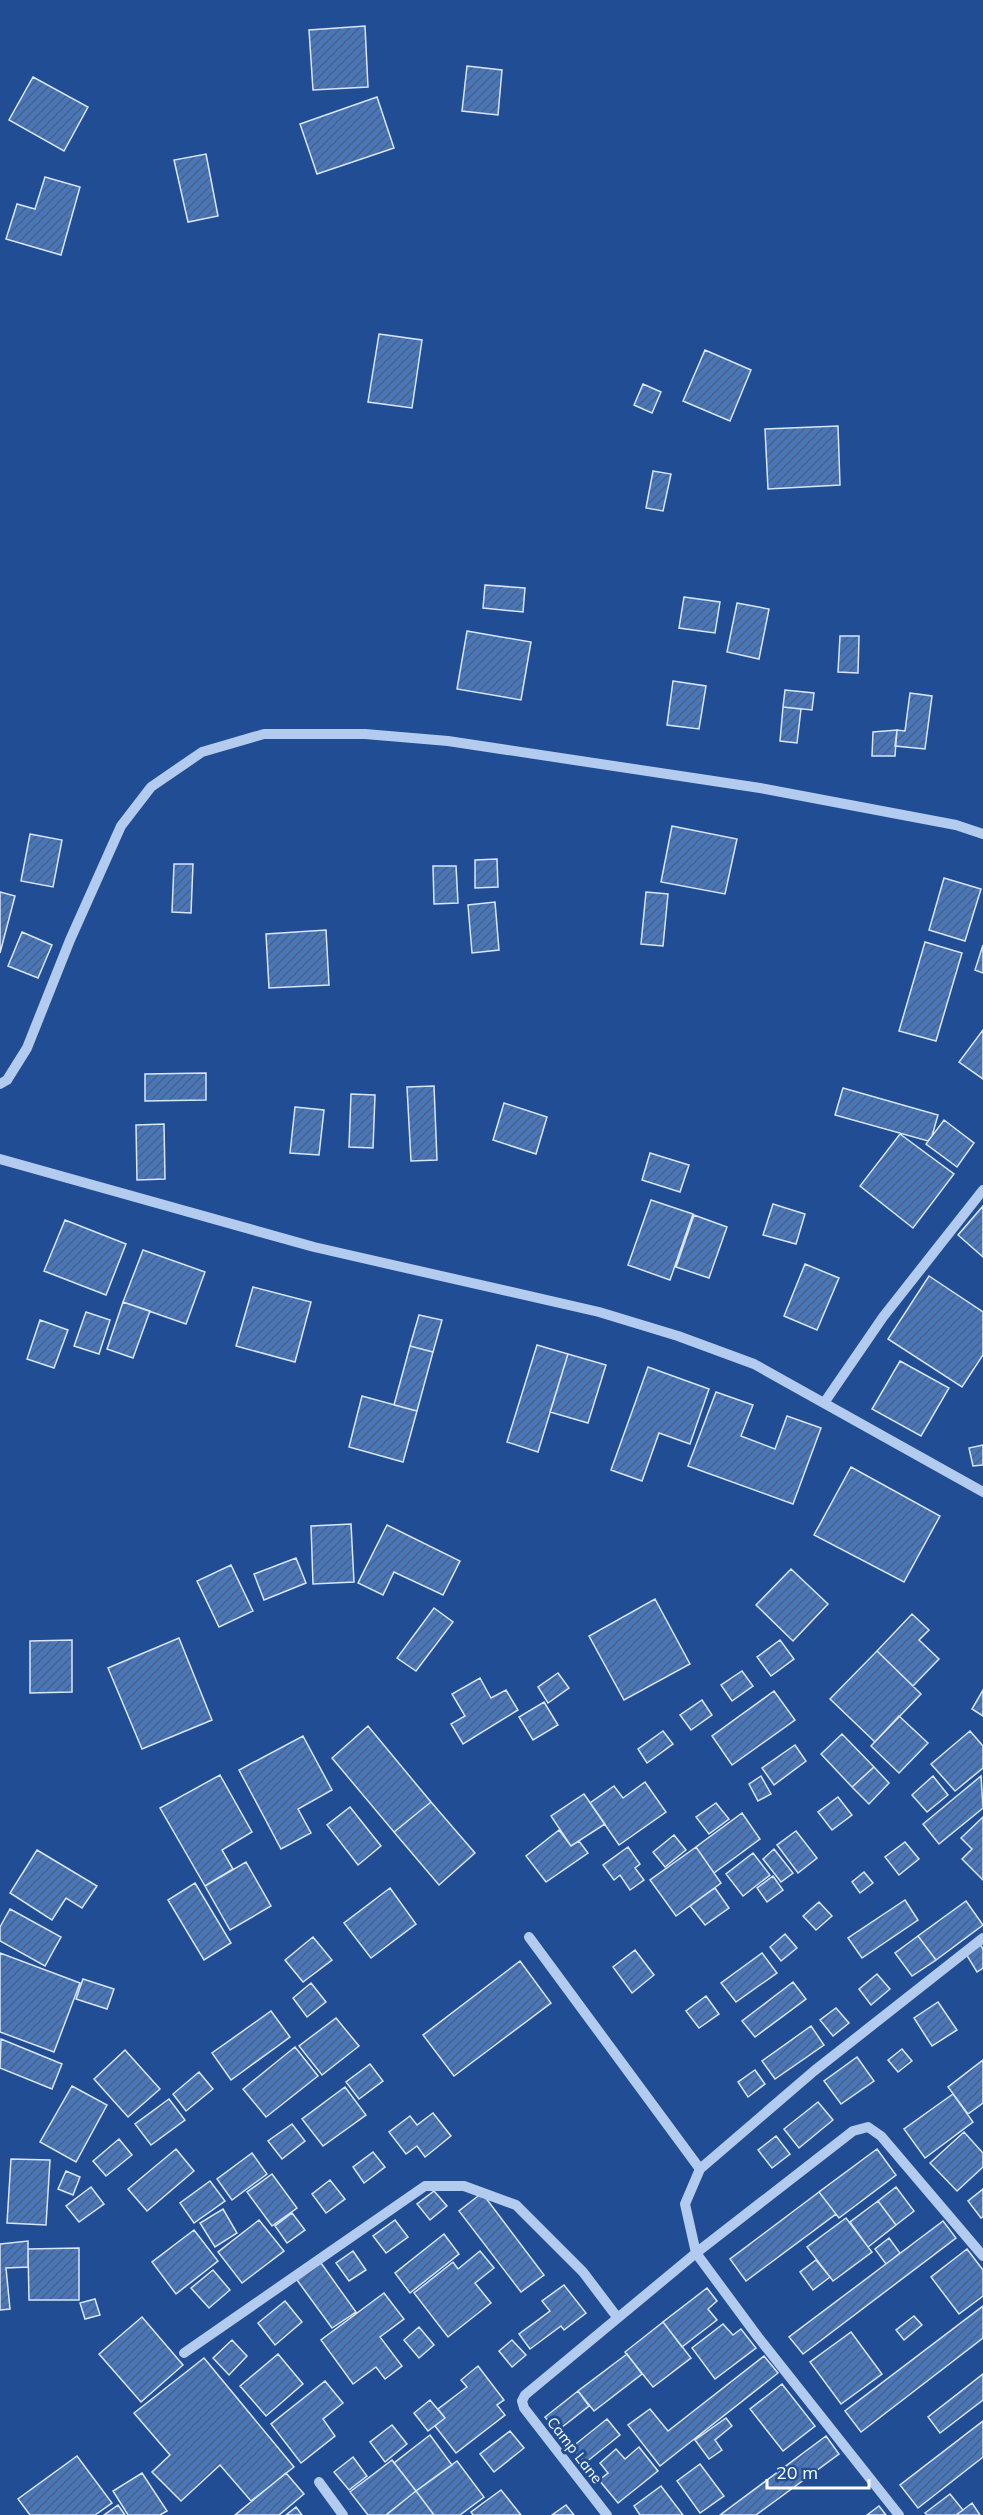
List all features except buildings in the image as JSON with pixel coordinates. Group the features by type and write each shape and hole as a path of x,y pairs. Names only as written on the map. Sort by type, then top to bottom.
{"street":[{"path":"0,1084 7,1080 27,1048 70,940 121,826 151,787 202,752 264,734 365,734 448,741 760,788 956,825 983,834"},
{"path":"0,1159 314,1247 610,1315 678,1336 754,1364 983,1492"},
{"path":"824,1403 883,1317 983,1190"},
{"path":"529,1937 700,2169"},
{"path":"899,2515 765,2346 696,2253 685,2205 700,2169 814,2071 983,1938"},
{"path":"184,2353 425,2186 464,2186 516,2205 583,2272 617,2317 853,2131 867,2127 881,2136 983,2256"},
{"name":"Camp Lane","path":"607,2515 524,2408 522,2402 525,2395 617,2317"},
{"path":"319,2482 343,2515"}]}
